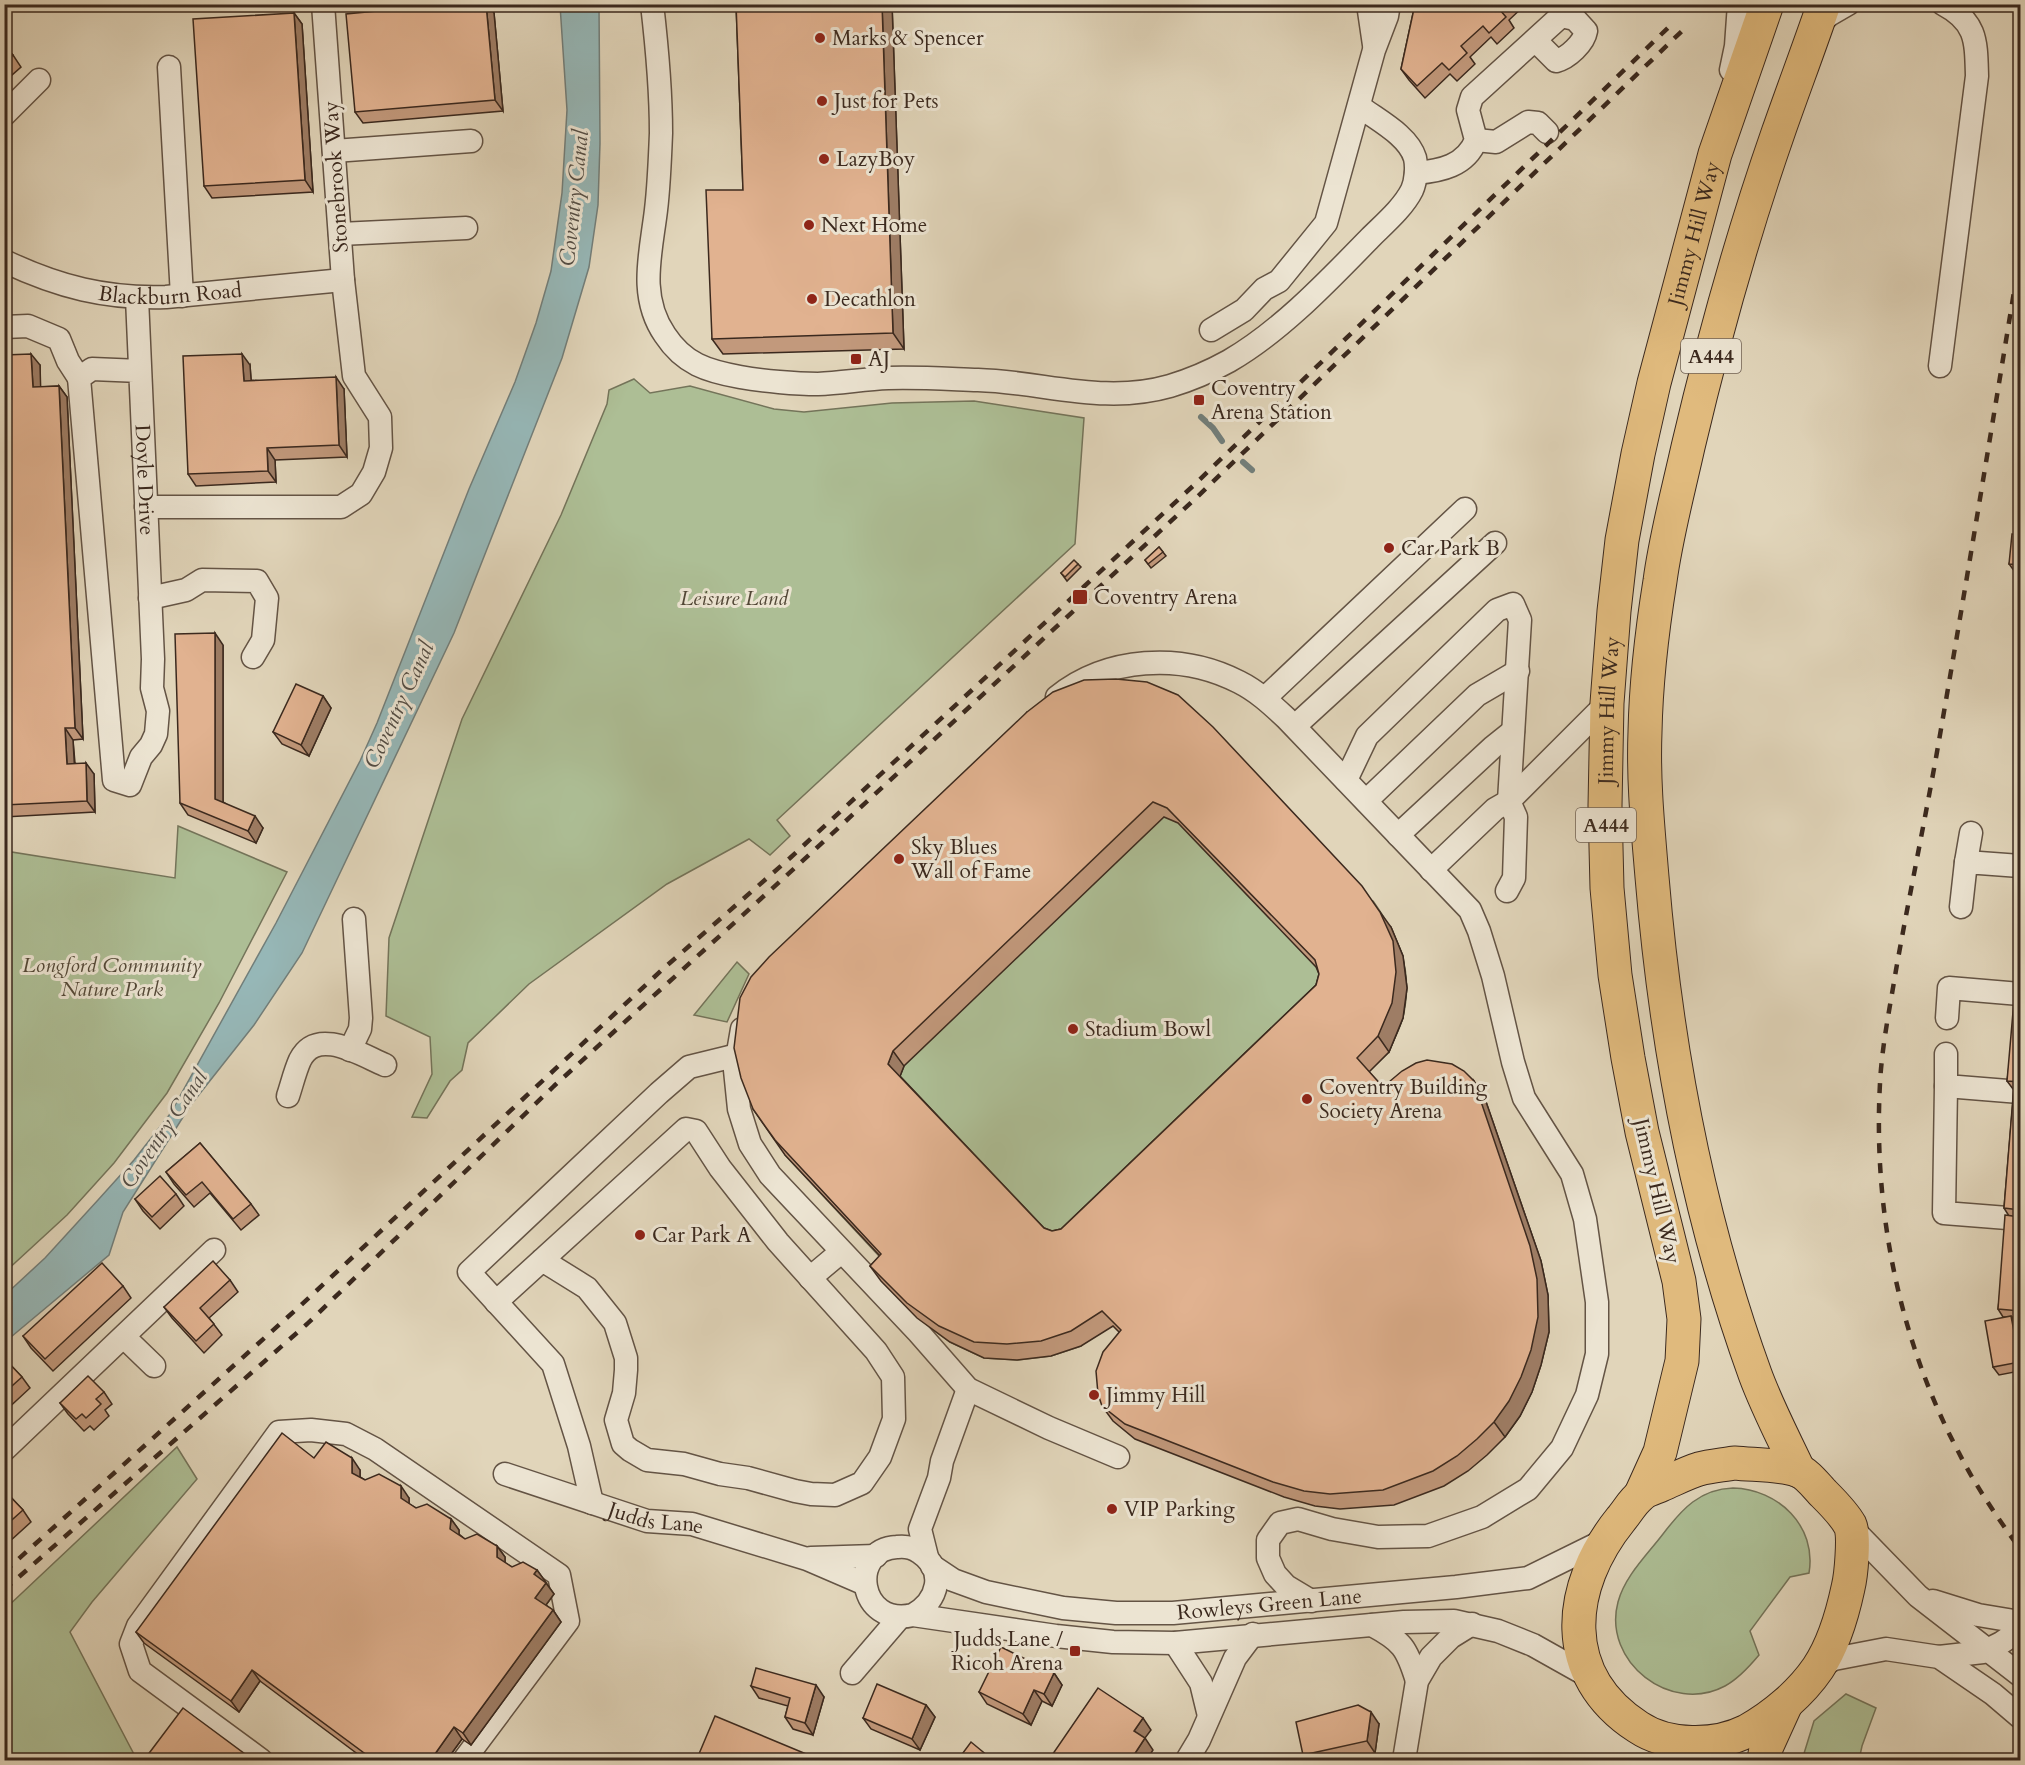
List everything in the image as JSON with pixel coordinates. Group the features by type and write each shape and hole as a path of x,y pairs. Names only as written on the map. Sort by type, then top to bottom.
{"highway":[{"name":"Jimmy Hill Way","path":"1641,1494 1660,1452 1680,1372 1684,1319 1678,1281 1634,1090 1615,975 1607,888 1606,703 1622,540 1654,383 1715,154 1767,4"},
{"path":"1715,154 1786,4"},
{"name":"Jimmy Hill Way","path":"1800,1471 1760,1386 1742,1333 1710,1232 1687,1133 1668,1026 1655,908 1648,829 1644,737 1660,579 1702,389 1725,300 1819,12"},
{"path":"1734,1463 1770,1466 1800,1471 1832,1502 1851,1527 1852,1571 1840,1622 1819,1667 1787,1702 1746,1731 1723,1739 1697,1742 1675,1741 1654,1748 1590,1677 1582,1657 1578,1636 1580,1607 1589,1573 1605,1540 1641,1494 1699,1469 1734,1463"},
{"path":"1764,1761 1766,1748 1787,1702"}],"street":[{"name":"Stonebrook Way","path":"146,507 341,507 361,494 374,472 381,447 380,417 354,376 340,234 323,4"},
{"path":"652,4 661,130 659,173 648,267 648,295 651,308 662,331 682,356 701,367 743,378 815,384 890,378 982,380 1084,394 1115,395 1168,387 1199,376 1230,360 1274,328 1333,276 1405,201 1413,188 1416,173 1415,158 1409,147 1392,130 1359,106"},
{"path":"1368,4 1374,50"},
{"path":"1211,330 1244,310 1264,289 1279,281 1326,223 1389,4"},
{"path":"1715,154 1736,46 1739,4"},
{"path":"1819,12 1829,15 1848,4"},
{"path":"1940,366 1977,76 1976,41 1970,25 1957,12 1943,4"},
{"path":"1416,173 1451,167 1469,152 1476,140 1468,117 1469,102 1535,40"},
{"path":"169,67 182,296"},
{"path":"4,115 39,80"},
{"path":"1476,140 1496,142 1528,122 1538,123 1547,132"},
{"path":"334,151 471,141"},
{"path":"340,234 466,228"},
{"name":"Blackburn Road","path":"4,261 64,286 106,295 137,298 182,296 344,280"},
{"name":"Doyle Drive","path":"79,378 114,780 130,785 141,757 151,745 156,734 158,711 152,688 153,659 137,298"},
{"path":"4,327 28,326 58,339 79,378 92,369 140,371"},
{"path":"1265,698 1465,509"},
{"path":"1295,726 1495,543"},
{"path":"150,598 186,590 202,580 257,580 267,598 263,640 253,657"},
{"path":"1346,780 1367,735 1497,610 1513,604 1520,620 1509,801 1516,817 1514,878 1507,891"},
{"path":"1038,712 1070,687 1103,670 1131,665 1172,663 1204,668 1238,681 1265,698 1295,726 1470,910 1492,976 1512,1062 1524,1098 1572,1174 1586,1219 1597,1302 1597,1354 1587,1395 1562,1448 1528,1488 1482,1517 1428,1536 1378,1537 1332,1530 1298,1519 1280,1523 1268,1540 1268,1558 1275,1574 1286,1586 1311,1601"},
{"path":"1366,801 1477,695 1518,671"},
{"path":"1431,870 1495,808 1509,801 1606,703"},
{"path":"1398,835 1513,731"},
{"path":"1961,907 1971,833"},
{"path":"1966,862 2020,866"},
{"path":"351,1050 360,1029 354,919"},
{"path":"1947,1018 1949,981 2020,994"},
{"path":"749,1009 742,1028 735,1071 739,1109 753,1148 770,1175 920,1333 968,1389 1048,1428 1118,1457"},
{"path":"288,1096 307,1049 318,1043 329,1043 351,1050 385,1065"},
{"path":"1946,1053 1944,1213 2020,1219"},
{"path":"592,1503 579,1446 554,1364 469,1272 658,1093 689,1067 738,1055"},
{"path":"1946,1086 2020,1092"},
{"path":"496,1302 542,1260 686,1129 696,1131 720,1168 778,1242 876,1351 893,1377 894,1419 880,1457 862,1483 835,1495 795,1491 684,1464 647,1460 623,1444 616,1420 624,1393 626,1358 615,1323 587,1288 542,1260"},
{"path":"720,1168 753,1148"},
{"path":"4,1450 214,1250"},
{"path":"810,1278 841,1252"},
{"path":"124,1337 154,1366"},
{"path":"852,1673 907,1616 923,1609 931,1600 936,1577 921,1529 968,1389"},
{"path":"261,1761 140,1671 130,1644 138,1626 279,1432 312,1430 346,1434 375,1449 560,1575 568,1621 464,1761"},
{"path":"907,1616 890,1616 873,1604 867,1595 865,1574 907,1524 926,1473 942,1461"},
{"name":"Judds Lane","path":"505,1474 648,1521 692,1524 807,1558 865,1584"},
{"path":"1851,1527 1917,1596 2020,1675"},
{"name":"Rowleys Green Lane","path":"930,1562 952,1580 987,1592 1063,1608 1116,1613 1173,1613 1528,1578 1605,1540"},
{"path":"882,1551 906,1546 917,1550 930,1562"},
{"name":"Judds Lane","path":"807,1558 882,1551"},
{"path":"1917,1596 1978,1615 2020,1622"},
{"name":"Rowleys Green Lane","path":"907,1616 1113,1642 1175,1643 1372,1624 1434,1621 1472,1624 1498,1631 1533,1645 1590,1677"},
{"path":"1372,1624 1395,1637 1410,1658 1417,1681"},
{"path":"1404,1761 1417,1681 1431,1658 1450,1637 1472,1624"},
{"path":"1819,1667 1834,1659 1886,1649 1939,1658 1975,1654 1988,1650 2020,1630"},
{"name":"Rowleys Green Lane","path":"1187,1761 1199,1740 1235,1659 1253,1634"},
{"name":"Rowleys Green Lane","path":"1175,1643 1201,1683 1209,1716"},
{"path":"1939,1658 1993,1694 2020,1717"}],"green space":[{"name":"Leisure Land","path":"634,379 650,393 690,386 774,409 804,412 892,403 974,401 1084,418 1075,544 777,820 790,836 770,855 749,839 667,884 529,984 468,1043 462,1070 450,1081 427,1118 412,1117 432,1074 430,1037 386,1016 389,938 462,719 561,515 607,404 609,390"},
{"name":"Stadium Bowl","path":"1038,727 1373,901 1397,942 1402,955 1407,984 1403,1017 1389,1052 1081,1346 1051,1356 1018,1360 984,1358 950,1342 917,1318 892,1270 785,1155"},
{"name":"Longford Community Nature Park","path":"178,826 287,872 219,1003 167,1093 114,1163 67,1215 5,1272 5,851 175,878"},
{"path":"737,962 749,974 727,1022 694,1015"},
{"path":"177,1447 197,1479 92,1602 70,1632 137,1760 5,1760 5,1609"},
{"path":"1733,1488 1765,1495 1791,1513 1807,1540 1810,1556 1809,1573 1790,1577 1750,1631 1759,1655 1747,1668 1725,1686 1704,1693 1683,1694 1663,1688 1645,1677 1631,1663 1620,1645 1616,1624 1618,1602 1621,1592 1637,1566 1685,1509 1701,1496 1721,1489"},
{"path":"1846,1694 1876,1708 1859,1760 1802,1760 1814,1721"}],"water":[{"name":"Coventry Canal","path":"560,5 599,5 598,205 589,267 562,358 454,633 302,953 254,1025 190,1106 123,1212 109,1255 5,1342 5,1295 45,1258 98,1200 134,1160 170,1114 276,923 360,761 377,723 469,489 515,382 551,271 562,193 567,110"}],"building":[{"path":"450,4 486,4 495,100 355,112 346,14"},
{"path":"736,4 882,4 893,333 712,339 706,190 743,190"},
{"path":"1415,4 1506,4 1500,10 1506,17 1489,33 1483,26 1461,46 1467,53 1449,70 1442,63 1417,86 1401,69"},
{"path":"294,13 305,180 204,186 193,19"},
{"path":"4,46 13,55 4,63"},
{"path":"31,354 33,387 59,386 75,728 65,728 67,764 86,763 87,801 4,805 4,355"},
{"path":"242,354 244,381 336,377 339,445 267,448 268,471 188,474 183,356"},
{"path":"2012,534 2020,535 2020,565 2009,564"},
{"path":"1159,547 1163,552 1148,564 1145,560"},
{"path":"1074,560 1078,564 1065,577 1061,573"},
{"path":"215,633 215,799 255,816 248,831 180,803 175,634"},
{"name":"Coventry Building Society Arena","path":"1116,679 1147,682 1178,695 1213,727 1362,886 1380,912 1393,941 1396,972 1392,1003 1378,1036 1357,1058 1383,1087 1402,1071 1427,1060 1452,1064 1474,1081 1530,1246 1537,1279 1538,1317 1531,1350 1509,1401 1494,1422 1477,1439 1457,1456 1433,1471 1383,1490 1330,1494 1304,1491 1273,1482 1125,1424 1102,1406 1098,1394 1096,1371 1103,1352 1121,1330 1102,1311 1071,1331 1041,1341 1007,1344 974,1342 939,1326 907,1303 870,1266 881,1254 775,1140 753,1109 741,1078 734,1048 740,998 751,977 769,957 1027,712 1053,692 1084,680","holes":["1153,802 1167,808 1315,960 1319,974 1316,985 1061,1229 1052,1231 1044,1228 888,1064 893,1051"]},
{"path":"296,684 323,696 301,745 273,732"},
{"path":"2020,904 2020,983 2014,983"},
{"path":"2015,989 2020,990 2020,1082 2007,1081"},
{"path":"2014,1085 2020,1086 2020,1210 2004,1208"},
{"path":"200,1143 251,1204 233,1219 202,1182 186,1195 166,1172"},
{"path":"160,1176 176,1194 152,1217 135,1199"},
{"path":"2005,1215 2020,1217 2020,1311 1998,1309"},
{"path":"213,1261 230,1280 200,1308 214,1324 196,1341 164,1307"},
{"path":"102,1263 123,1286 45,1359 23,1336"},
{"path":"2011,1316 2020,1362 1993,1367 1985,1321"},
{"path":"4,1358 22,1377 4,1393"},
{"path":"88,1376 104,1392 96,1399 101,1404 86,1418 82,1414 76,1419 60,1403"},
{"path":"282,1433 314,1458 326,1442 352,1458 352,1473 365,1480 379,1474 401,1486 401,1498 416,1508 427,1504 451,1519 450,1529 465,1539 477,1534 497,1546 497,1557 512,1567 523,1562 537,1570 534,1574 546,1583 535,1598 553,1610 463,1733 454,1727 430,1761 375,1761 252,1670 231,1701 136,1632"},
{"path":"4,1490 23,1510 4,1527"},
{"path":"1001,1647 1054,1673 1044,1694 1034,1690 1023,1714 979,1692"},
{"path":"756,1668 816,1685 805,1723 785,1717 790,1698 751,1686"},
{"path":"877,1684 926,1705 912,1739 863,1718"},
{"path":"1098,1688 1143,1718 1134,1731 1145,1738 1130,1761 1048,1761"},
{"path":"1358,1705 1371,1712 1367,1741 1303,1755 1296,1722"},
{"path":"183,1708 253,1761 153,1761 147,1756"},
{"path":"715,1716 823,1761 696,1761"},
{"path":"971,1742 994,1761 957,1761"}],"waterway":[{"path":"1201,417 1222,441"},
{"path":"1243,462 1252,470"}],"railway":[{"path":"4,1572 300,1306 664,968 790,858 1194,485 1674,22"},
{"path":"4,1590 307,1324 554,1086 797,866 1196,498 1682,31"},
{"path":"2020,255 1948,690 1886,1026 1880,1083 1879,1131 1886,1226 1894,1273 1920,1365 1938,1410 1966,1466 2020,1549"}],"place":[{"name":"Marks & Spencer","path":"820,38"},
{"name":"Just for Pets","path":"822,101"},
{"name":"LazyBoy","path":"824,159"},
{"name":"Next Home","path":"809,225"},
{"name":"Decathlon","path":"812,299"},
{"name":"AJ","path":"856,359"},
{"name":"Coventry Arena Station","path":"1199,400"},
{"name":"Car Park B","path":"1389,548"},
{"name":"Coventry Arena","path":"1080,597"},
{"name":"Sky Blues Wall of Fame","path":"899,859"},
{"name":"Stadium Bowl","path":"1073,1029"},
{"name":"Coventry Building Society Arena","path":"1307,1099"},
{"name":"Car Park A","path":"640,1235"},
{"name":"Jimmy Hill","path":"1094,1395"},
{"name":"VIP Parking","path":"1112,1509"},
{"name":"Judds Lane / Ricoh Arena","path":"1075,1651"}]}
